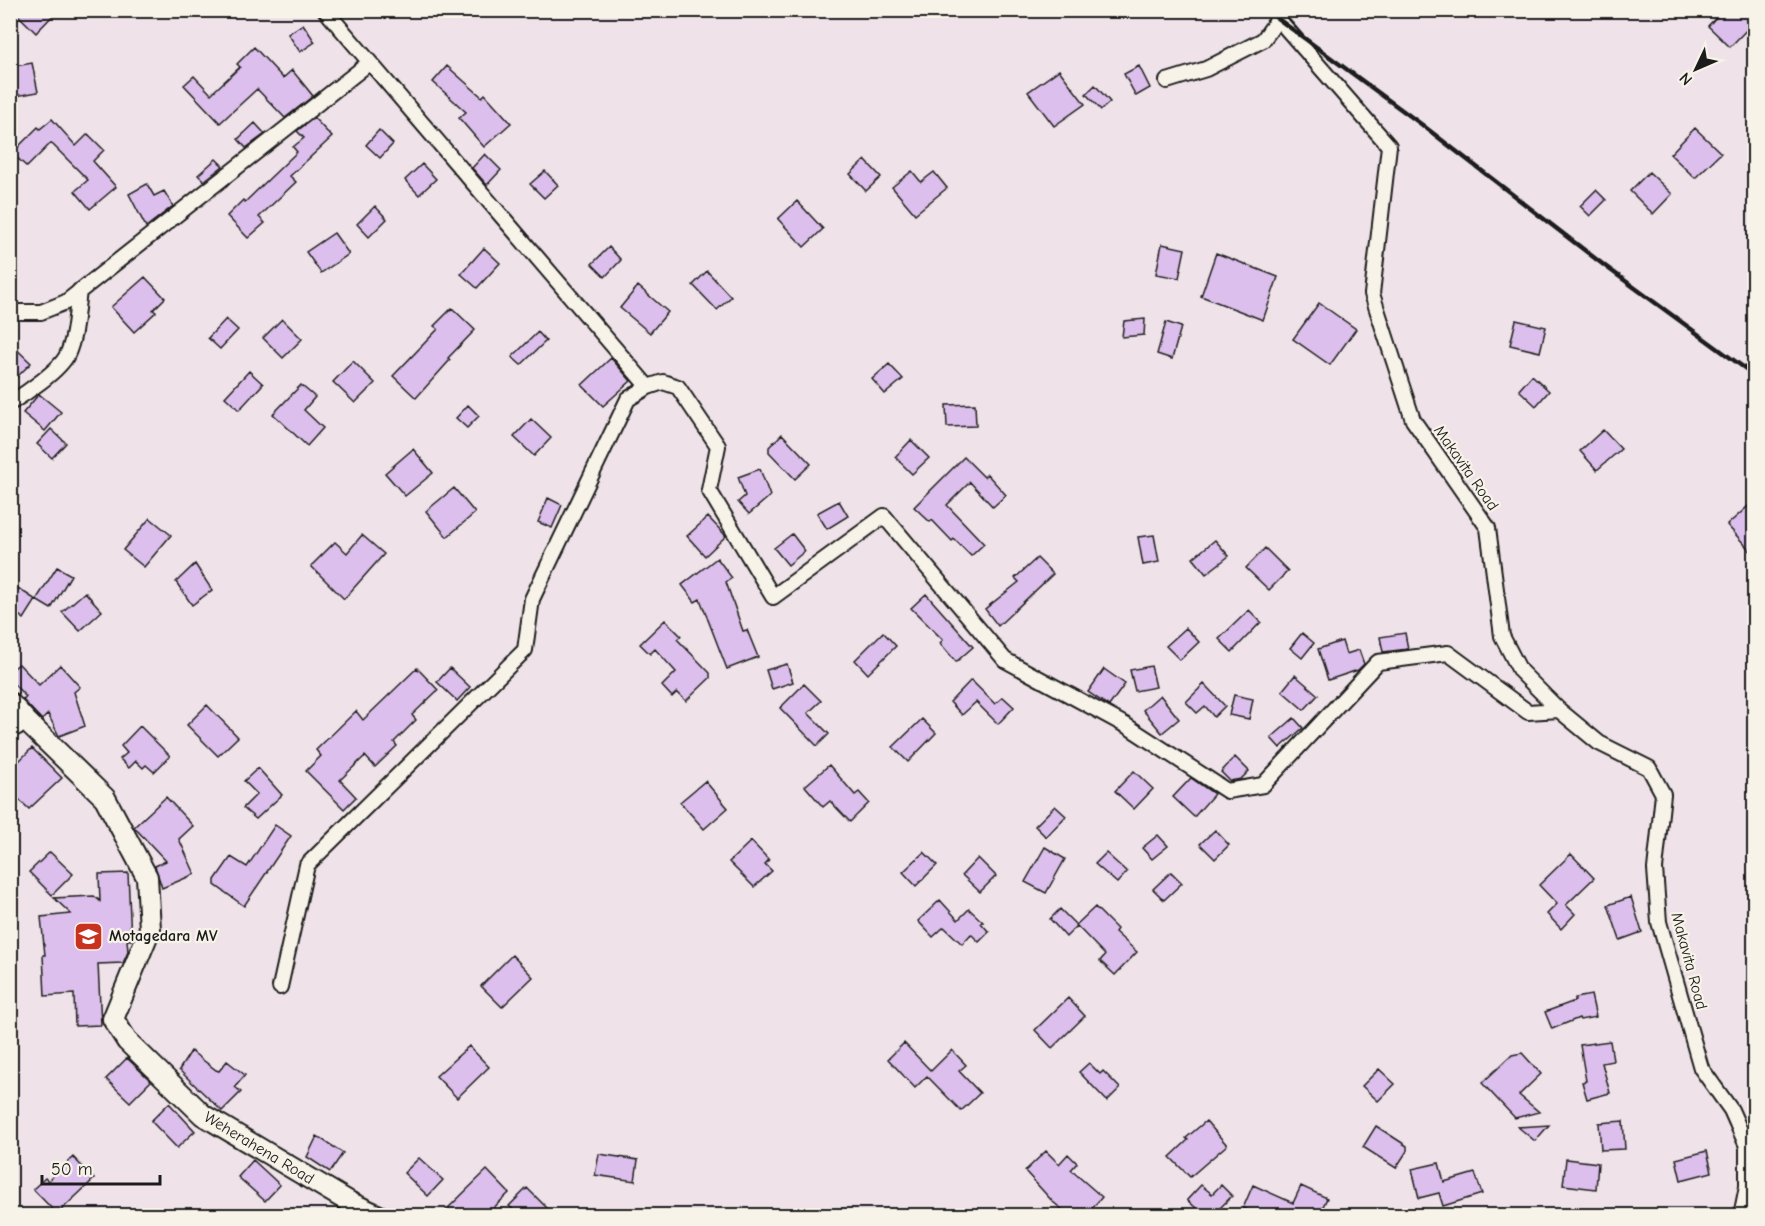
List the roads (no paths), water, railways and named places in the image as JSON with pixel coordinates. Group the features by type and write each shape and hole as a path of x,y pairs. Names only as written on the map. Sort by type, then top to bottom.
{"main road":[{"name":"Weherahena Road","path":"10,703 19,726 105,798 147,877 150,929 113,1019 127,1041 202,1115 351,1203 379,1215"}],"street":[{"path":"325,10 648,387"},
{"path":"1167,81 1206,69 1263,40 1276,15"},
{"name":"Makavita Road","path":"1276,15 1389,146 1372,294 1413,420 1488,528 1502,636 1520,671 1559,710 1599,743 1649,768 1663,794 1655,869 1659,922 1701,1068 1731,1110 1747,1146 1747,1186 1741,1215"},
{"path":"10,312 41,312 66,302 369,63"},
{"path":"10,403 38,385 67,357 80,291"},
{"path":"280,987 307,865 525,650 532,599 628,399 648,387 663,382 678,387 718,446 709,490 773,597 884,516 1005,660 1127,726 1227,791 1263,785 1378,662 1448,653 1528,712 1559,710"}],"railway":[{"path":"1266,10 1421,124 1605,266 1754,375"}],"place":[{"name":"Motagedara MV","path":"88,936"}]}
